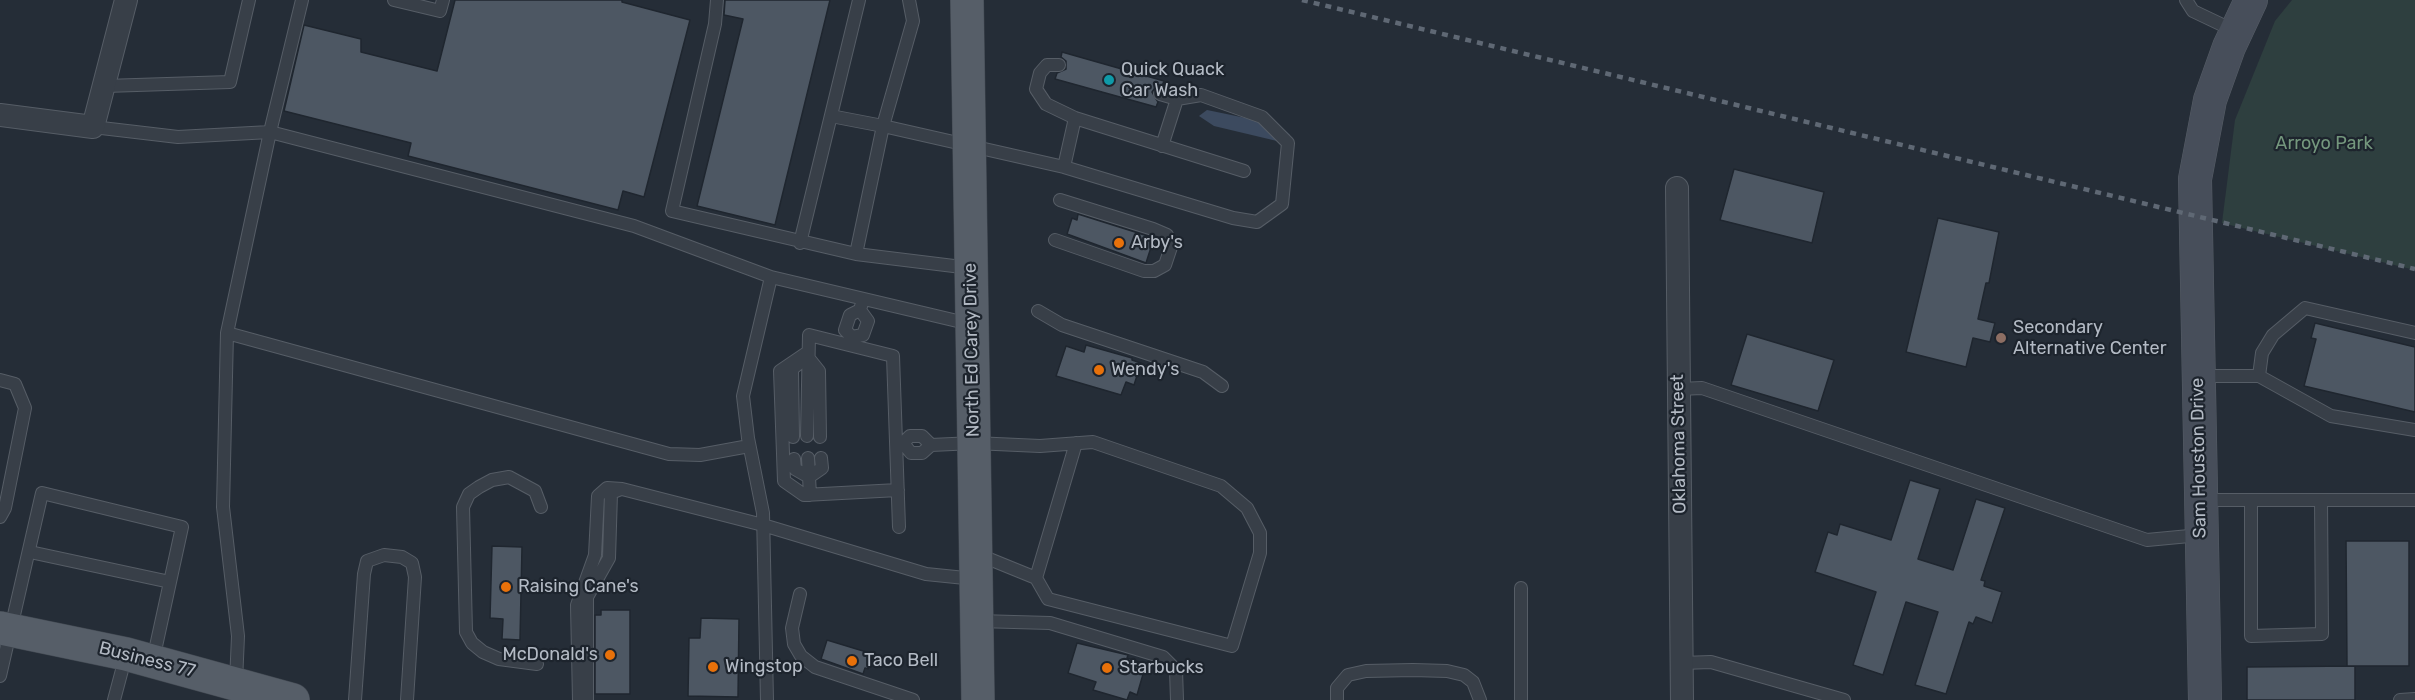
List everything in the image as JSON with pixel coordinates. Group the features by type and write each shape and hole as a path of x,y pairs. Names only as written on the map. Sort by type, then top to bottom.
{"main road":[{"name":"North Ed Carey Drive","path":"967,0 978,700"},
{"name":"Business 77","path":"6,629 140,657 234,691 293,700"}],"street":[{"path":"0,115 93,127 126,0"},
{"name":"Sam Houston Drive","path":"2205,700 2195,179 2210,100 2251,0"},
{"name":"Oklahoma Street","path":"1677,188 1682,700"}],"lane":[{"path":"105,86 230,82 249,0"},
{"path":"234,691 238,636 222,507 227,333 270,132 302,0"},
{"path":"394,0 440,10 442,0"},
{"path":"717,0 715,24 672,211 800,243 856,254 970,268"},
{"path":"800,243 859,0"},
{"path":"856,254 883,126 913,21 909,0"},
{"path":"2186,0 2193,11 2236,32"},
{"path":"1059,65 1047,64 1040,73 1036,89 1046,104 1075,118 1244,171"},
{"path":"831,116 969,144 1064,167 1241,220 1257,222 1282,204 1288,143 1262,117 1201,95 1177,99 1160,94"},
{"path":"1162,146 1177,99"},
{"path":"1064,167 1075,118"},
{"path":"93,127 178,137 270,132 634,226 771,277 862,304 972,324"},
{"path":"1055,240 1144,271 1154,271 1165,265 1171,247 1167,236 1153,229 1060,200"},
{"path":"767,700 763,525 743,396 771,277"},
{"path":"851,341 864,334 868,321 862,304"},
{"path":"2259,376 2262,353 2273,335 2305,308 2415,333"},
{"path":"1038,311 1062,326 1203,372 1222,386"},
{"path":"227,333 669,454 700,455 749,446"},
{"path":"807,436 809,335 851,341 893,356 899,443 897,490 899,527"},
{"path":"807,354 819,370 820,437"},
{"path":"793,437 792,369 807,354"},
{"path":"807,354 780,371 784,482 804,495 897,490"},
{"path":"2197,376 2259,376 2331,416 2415,430"},
{"path":"0,380 15,384 25,408 5,508 0,517"},
{"path":"1679,389 1702,388 2147,540 2201,535"},
{"path":"899,443 910,436 922,436 931,445 974,443 1040,446 1076,443 1093,442 1221,486 1247,508 1260,533 1257,563 1232,646 1048,599 1036,578 1076,443"},
{"path":"808,458 810,495"},
{"path":"809,477 822,468 821,458"},
{"path":"794,459 795,469 809,477"},
{"path":"537,664 509,661 483,652 472,643 466,632 463,507 469,495 479,487 492,480 509,477 535,491 541,507"},
{"path":"579,700 578,605 595,555 598,496 607,488 622,489 763,525 926,574 976,566 1036,578"},
{"path":"586,700 587,597 609,558 611,493 622,489"},
{"path":"0,676 6,629 30,552 42,493 182,527 170,582 140,657 114,700"},
{"path":"2200,500 2415,500"},
{"path":"2251,500 2252,636 2322,634 2321,500"},
{"path":"30,552 170,582"},
{"path":"355,700 364,574 367,561 384,555 402,557 412,563 415,577 407,700"},
{"path":"1521,588 1521,700"},
{"path":"800,594 792,628 794,644 801,656 814,667 914,700"},
{"path":"977,621 1050,623 1163,657 1176,670 1177,700"},
{"path":"1682,663 1712,662 1844,700"},
{"path":"1336,700 1337,688 1348,675 1366,671 1413,670 1448,671 1464,675 1473,682 1480,700"},
{"path":"2400,700 2415,699"}],"green space":[{"name":"Arroyo Park","path":"2292,0 2415,0 2415,270 2222,223 2235,120 2275,21"}],"water":[{"path":"1207,110 1270,123 1281,127 1290,135 1284,140 1277,141 1214,126 1199,116"}],"building":[{"path":"455,0 622,0 622,2 690,20 644,197 623,191 618,210 408,156 411,143 284,111 304,25 361,39 361,52 437,71"},
{"path":"725,0 830,0 775,225 697,206 743,19 724,15"},
{"name":"Quick Quack Car Wash","path":"1062,52 1164,81 1162,86 1155,88 1152,92 1158,102 1156,107 1055,79 1057,73 1066,69 1066,61 1061,57"},
{"path":"1734,169 1824,192 1812,243 1720,220"},
{"name":"Arby's","path":"1078,214 1154,238 1146,263 1067,234 1072,218 1077,220"},
{"path":"1938,218 1999,232 1989,283 1986,283 1978,319 1995,323 1990,342 1973,338 1966,367 1906,352"},
{"path":"2315,323 2415,347 2415,412 2304,386 2316,339 2311,338"},
{"path":"1747,334 1834,360 1818,411 1731,385"},
{"name":"Wendy's","path":"1086,345 1132,358 1141,363 1134,385 1126,382 1121,395 1056,376 1066,346 1084,352"},
{"path":"1910,480 1940,489 1918,559 1953,570 1976,499 2005,508 1981,580 1985,581 1984,586 2002,592 1992,623 1976,617 1973,624 1969,622 1946,694 1915,685 1938,612 1906,602 1883,675 1853,665 1876,592 1815,572 1828,532 1837,535 1840,524 1891,540"},
{"path":"2346,541 2409,541 2409,666 2347,666"},
{"name":"Raising Cane's","path":"492,546 522,547 520,640 502,639 503,619 490,618"},
{"name":"McDonald's","path":"601,610 630,610 630,694 595,694 595,615 601,615"},
{"name":"Wingstop","path":"701,618 739,619 738,697 688,696 689,638 700,638"},
{"name":"Taco Bell","path":"827,640 873,654 868,669 865,668 863,674 821,659"},
{"name":"Starbucks","path":"1077,643 1128,655 1127,658 1146,664 1137,695 1130,692 1127,700 1093,690 1096,682 1068,673"},
{"path":"2355,666 2355,700 2247,700 2247,667"}],"railway":[{"path":"1302,0 2415,269"}],"place":[{"name":"Quick Quack Car Wash","path":"1109,80"},
{"name":"Arby's","path":"1119,243"},
{"name":"Secondary Alternative Center","path":"2001,338"},
{"name":"Wendy's","path":"1099,370"},
{"name":"Raising Cane's","path":"506,587"},
{"name":"McDonald's","path":"610,655"},
{"name":"Taco Bell","path":"852,661"},
{"name":"Wingstop","path":"713,667"},
{"name":"Starbucks","path":"1107,668"}]}
